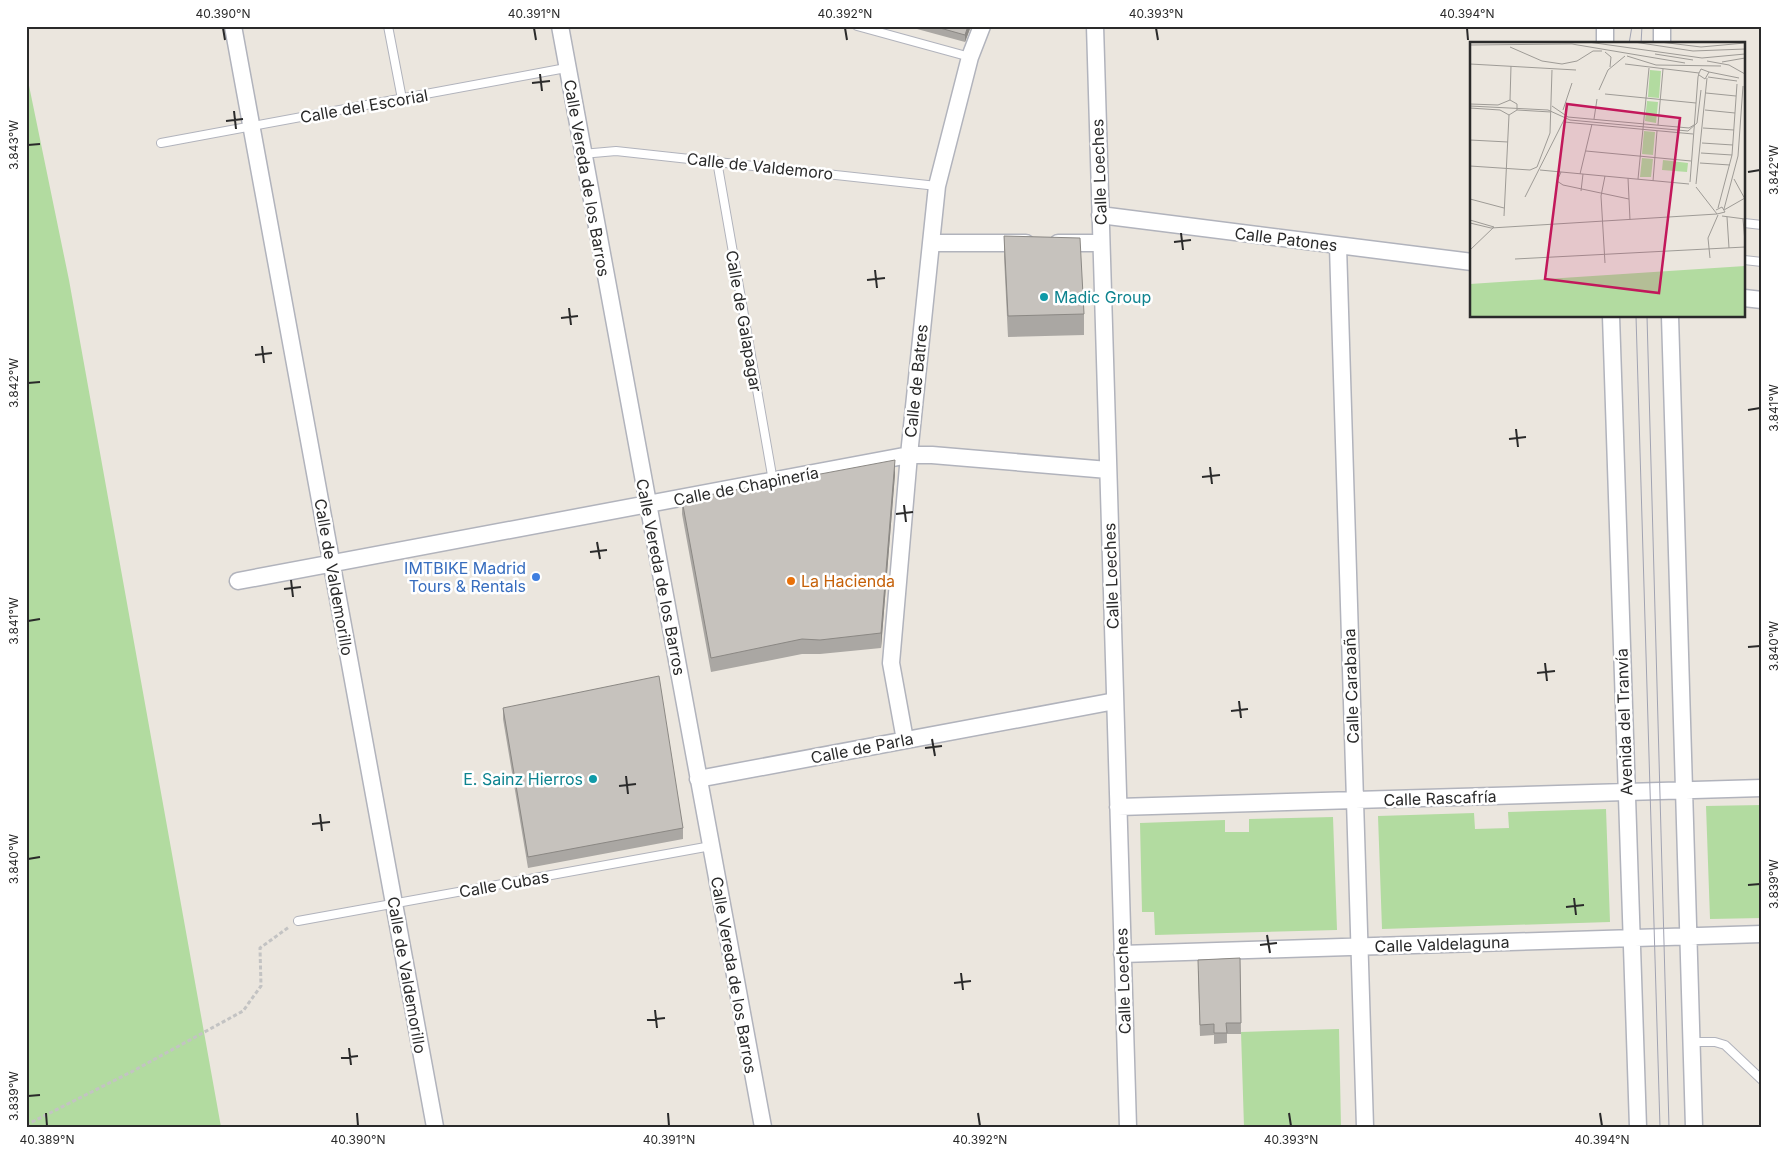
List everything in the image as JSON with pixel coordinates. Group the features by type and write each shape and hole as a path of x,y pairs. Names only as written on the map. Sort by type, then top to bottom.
{"street":[{"name":"Calle de Valdemorillo","path":"233,26 435,1127"},
{"name":"Calle Vereda de los Barros","path":"560,26 566,68 762,1127"},
{"name":"Calle de Batres","path":"905,740 890,663 908,455 937,186 970,57 982,26"},
{"name":"Calle Loeches","path":"1095,26 1128,1127"},
{"path":"1605,26 1605,42"},
{"path":"1662,26 1662,42"},
{"name":"Calle Patones","path":"1100,215 1470,262"},
{"path":"931,242 1101,243"},
{"name":"Calle Carabaña","path":"1338,246 1365,1127"},
{"path":"1746,298 1762,300"},
{"name":"Avenida del Tranvía","path":"1611,318 1638,1127"},
{"path":"1670,318 1694,1127"},
{"name":"Calle de Chapinería","path":"238,581 908,455 932,455 1108,470"},
{"name":"Calle de Parla","path":"698,779 1115,701"},
{"name":"Calle Rascafría","path":"1118,807 1762,788"},
{"name":"Calle Valdelaguna","path":"1122,954 1762,934"}],"lane":[{"path":"388,26 402,100"},
{"path":"857,26 970,57"},
{"name":"Calle del Escorial","path":"161,143 402,100 566,68"},
{"name":"Calle de Valdemoro","path":"582,154 616,151 937,186"},
{"name":"Calle de Galapagar","path":"717,161 773,481"},
{"path":"1746,223 1762,225"},
{"path":"1746,260 1762,262"},
{"name":"Calle Cubas","path":"298,921 711,846"},
{"path":"1691,1042 1715,1042 1725,1045 1762,1080"}],"path":[{"path":"26,1125 243,1011 261,986 260,948 298,921"}],"green space":[{"path":"26,71 69,280 221,1127 26,1127"},
{"path":"1762,805 1762,918 1710,919 1706,806"},
{"path":"1606,809 1610,922 1382,929 1378,816 1474,813 1475,829 1509,828 1508,812"},
{"path":"1333,817 1337,930 1155,935 1154,912 1142,912 1140,823 1225,820 1225,832 1249,832 1249,819"},
{"path":"1339,1029 1341,1127 1244,1127 1241,1032"}],"building":[{"path":"933,26 968,26 965,35"},
{"name":"Madic Group","path":"1004,236 1080,238 1084,314 1008,316"},
{"name":"La Hacienda","path":"895,460 881,633 820,640 802,639 711,658 682,500"},
{"name":"E. Sainz Hierros","path":"659,676 683,828 528,857 503,708"},
{"path":"1240,958 1241,1023 1226,1023 1227,1033 1214,1033 1214,1024 1200,1025 1198,960"}],"tram line":[{"path":"1629,42 1632,26"},
{"path":"1641,42 1642,26"},
{"path":"1636,318 1660,1127"},
{"path":"1647,318 1669,1127"}],"place":[{"name":"Madic Group","path":"1044,297"},
{"name":"IMTBIKE Madrid Tours & Rentals","path":"536,577"},
{"name":"La Hacienda","path":"791,581"},
{"name":"E. Sainz Hierros","path":"593,779"}]}
